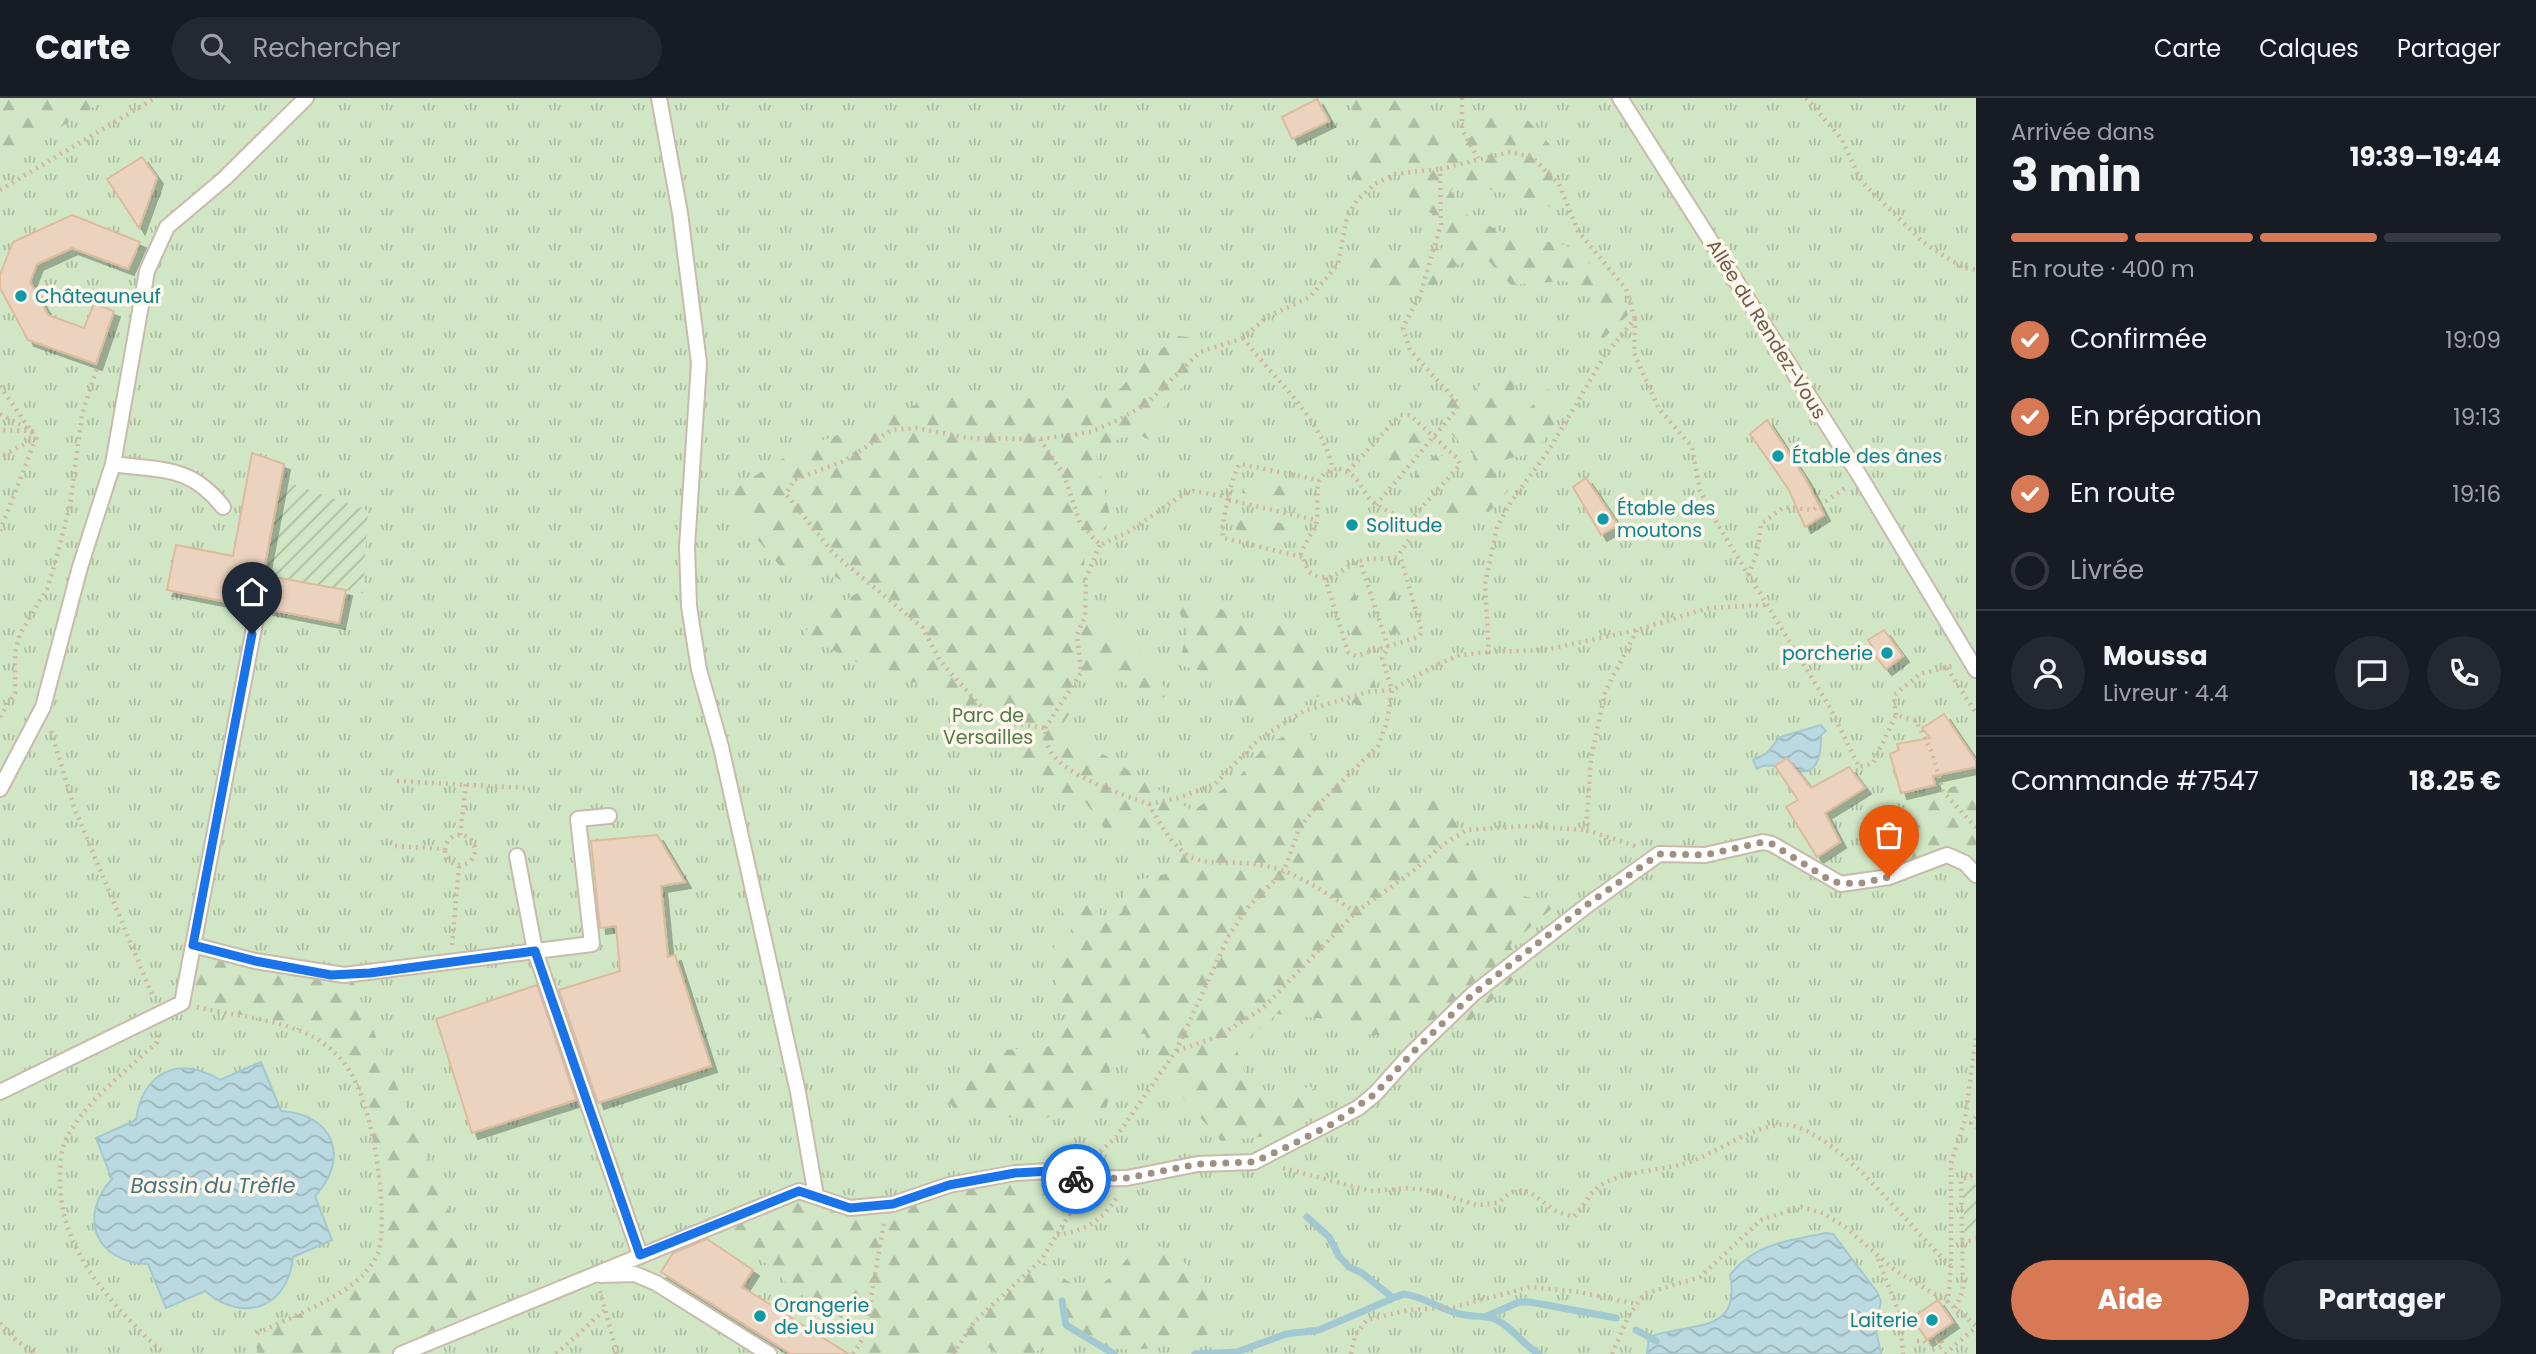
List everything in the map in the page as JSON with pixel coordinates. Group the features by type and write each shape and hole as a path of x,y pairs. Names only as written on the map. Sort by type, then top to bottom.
{"lane":[{"path":"0,789 43,707 80,567 113,464 147,271 167,227 225,178 306,98"},
{"path":"659,98 680,214 699,363 687,547 689,606 699,670 722,747 798,1091 816,1196"},
{"name":"Allée du Rendez-Vous","path":"1620,98 1861,478 1973,666"},
{"path":"113,464 181,472 207,487 223,508"},
{"path":"0,1092 182,1003 258,607"},
{"path":"193,945 255,961 331,975 370,973 592,944 578,819 609,816"},
{"path":"401,1354 799,1191 850,1208 885,1205 949,1185 1015,1173 1050,1171 1076,1179 1127,1178 1198,1164 1254,1162 1358,1108 1473,994 1588,904 1659,854 1705,855 1763,842 1772,844 1833,882 1842,884 1889,877 1947,855 1965,863 1976,875"},
{"path":"517,856 535,951 640,1255"},
{"path":"590,1275 635,1274 656,1283 769,1354"}],"path":[{"path":"0,190 155,98"},
{"path":"1462,98 1462,130 1478,158"},
{"path":"1806,98 1841,138 1861,181 1924,243 1962,267 1976,270"},
{"path":"1045,728 1028,724 1012,725 986,715 940,661 923,628 834,554 786,494 794,480 844,461 892,430 916,428 968,438 1040,439 1091,432 1120,419 1146,404 1200,352 1243,338 1267,317 1310,297 1325,283 1338,264 1347,216 1357,200 1375,184 1395,174 1440,170 1468,164 1478,158 1510,152 1532,157 1548,170 1559,184 1578,231 1626,289 1635,319 1634,353 1659,409 1692,447 1700,491 1748,576 1829,706 1859,767 1873,764 1896,715 1894,695 1920,674 1973,666"},
{"path":"1376,505 1452,418 1457,402 1410,350 1403,328 1421,292 1441,224 1440,170"},
{"path":"1489,652 1485,584 1497,527 1511,502 1549,450 1605,355 1635,319"},
{"path":"1243,338 1311,420 1329,449 1333,470"},
{"path":"0,717 15,693 15,653 20,634 48,587 58,552 70,505 82,414 97,368"},
{"path":"0,386 36,438"},
{"path":"1348,471 1404,413 1410,415 1458,458 1460,465 1406,524"},
{"path":"0,414 32,431"},
{"path":"0,430 32,431"},
{"path":"0,457 36,438"},
{"path":"0,531 36,438"},
{"path":"1040,439 1064,475 1080,523 1100,545"},
{"path":"1301,557 1223,538 1229,498 1240,464 1319,480"},
{"path":"1333,470 1348,471 1358,479 1376,505 1398,515 1406,524 1409,540 1400,555 1388,560 1360,561 1337,576 1325,578 1309,572 1301,557 1303,545 1316,520 1315,493 1319,480 1333,470"},
{"path":"1748,576 1757,553 1761,524 1784,508 1813,510 1861,478"},
{"path":"1316,520 1193,491 1184,494 1128,532 1100,545 1086,578 1085,616 1077,635 1081,673 1045,728 1049,750 1066,766 1111,791 1149,804 1215,784 1259,739 1304,711 1368,692 1392,690 1437,663 1460,655 1545,650 1637,630 1708,608 1765,604"},
{"path":"1325,578 1350,655 1356,656 1418,637 1423,628 1400,555"},
{"path":"953,1354 975,1321 1041,1260 1069,1214 1076,1179 1116,1137 1176,1051 1229,935 1249,906 1284,871 1298,831 1314,809 1378,746 1387,722 1392,690 1382,658 1387,646 1360,561"},
{"path":"1586,830 1591,759 1605,692 1637,630"},
{"path":"1947,668 1976,713"},
{"path":"43,707 74,807 161,1014 157,1042 111,1084 65,1140 60,1163 59,1188 65,1222 83,1264 141,1333 164,1354"},
{"path":"1896,715 1916,721 1931,750 1942,791 1976,828"},
{"path":"397,781 526,788"},
{"path":"460,835 466,784"},
{"path":"1149,804 1163,832 1184,856 1205,863 1256,864 1284,871 1356,912"},
{"path":"1176,1051 1219,1036 1263,1008 1356,912 1412,872 1444,844 1467,830 1524,826 1586,830 1659,854"},
{"path":"460,835 469,838 475,851 472,860 459,866 450,862 444,849 448,841 460,835"},
{"path":"395,846 444,849"},
{"path":"451,962 459,866"},
{"path":"182,1003 290,1027 321,1042 337,1054 350,1070 359,1090 369,1129 380,1202 379,1248 374,1261 363,1276 338,1293 254,1335"},
{"path":"1948,1302 1951,1266 1951,1163 1965,1120 1976,1038"},
{"path":"1976,1117 1972,1123 1976,1128"},
{"path":"1254,1162 1371,1191 1408,1188 1431,1191 1477,1205 1497,1203 1512,1192 1528,1191 1556,1211 1573,1217 1587,1205 1596,1189 1613,1181 1681,1166 1766,1128 1794,1125 1821,1140 1854,1165 1926,1244 1951,1266"},
{"path":"1955,1308 1963,1291 1961,1180 1975,1173 1976,1180"},
{"path":"1056,1236 1093,1224 1107,1214 1127,1178"},
{"path":"853,1354 864,1337 869,1319 885,1205"},
{"path":"1612,1354 1644,1294 1700,1277 1761,1220 1784,1210 1801,1207 1824,1213 1845,1227 1878,1258 1948,1302 1976,1327 1945,1354"},
{"path":"1962,1243 1976,1240"},
{"path":"1878,1258 1900,1315 1903,1354"},
{"path":"590,1275 606,1309 617,1354"},
{"path":"1351,1354 1355,1335 1367,1320 1408,1310 1454,1307 1530,1287 1580,1292 1637,1304"},
{"path":"556,1354 606,1309"},
{"path":"0,1323 16,1340 36,1354"},
{"path":"1917,1341 1924,1341 1928,1345 1941,1340 1943,1346 1931,1350 1933,1354"}],"green space":[{"name":"Parc de Versailles","path":"0,98 1976,98 1976,1354 0,1354"},
{"path":"0,98 108,98 0,164"},
{"path":"1395,98 1449,137 1474,136 1483,114 1524,116 1551,146 1554,208 1458,180 1451,191 1458,210 1505,234 1566,245 1619,287 1628,315 1602,340 1588,288 1564,281 1511,285 1480,252 1466,257 1437,284 1365,293 1361,272 1373,258 1443,248 1448,226 1409,197 1395,163 1359,182 1346,172 1375,150 1355,131 1350,100"},
{"path":"1178,336 1200,338 1193,376 1163,408 1149,440 1134,432 1095,450 1111,520 1086,548 1079,607 1136,648 1171,696 1147,700 1115,677 1071,669 1077,704 1060,727 1193,811 1238,778 1266,745 1305,726 1331,769 1366,783 1365,799 1402,795 1443,801 1496,888 1556,905 1510,945 1523,971 1460,1030 1416,1025 1373,1036 1327,1019 1277,1014 1236,1048 1247,1079 1280,1100 1310,1086 1324,1104 1294,1133 1221,1141 1154,1065 1145,1034 1132,1033 1108,1061 1113,1088 1106,1108 1031,1120 956,1110 941,1094 953,1078 982,1074 995,1051 1051,1046 1074,1012 1056,998 1054,944 1073,941 1069,919 1054,903 1083,900 1108,921 1122,912 1128,882 1175,872 1186,849 1173,831 1107,832 1086,803 1056,794 1024,773 1015,739 1004,733 987,739 950,718 925,685 881,674 804,636 817,608 840,604 859,592 831,574 780,566 727,504 734,489 795,451 945,394 975,401 1054,396 1089,401 1122,387 1137,368"},
{"path":"1490,377 1518,378 1507,410 1524,414 1548,389 1558,419 1534,454 1510,458 1493,465 1496,478 1508,491 1489,512 1474,511 1454,517 1441,517 1468,477 1475,456 1453,436 1436,395 1467,396"},
{"path":"1411,428 1423,438 1387,478 1379,462"},
{"path":"1438,452 1448,462 1414,498 1400,493"},
{"path":"1246,477 1292,487 1295,504 1242,493"},
{"path":"285,481 368,511 363,593 263,575 278,496"},
{"path":"1238,513 1290,525 1281,539 1234,529"},
{"path":"1375,583 1392,584 1406,630 1391,635"},
{"path":"1354,590 1371,641 1355,646 1341,600"},
{"path":"1214,605 1254,628 1291,622 1315,659 1374,677 1379,707 1362,736 1359,706 1333,691 1277,712 1235,705 1225,677 1179,665 1187,631 1177,606"},
{"path":"1976,777 1976,871 1962,854 1903,866 1890,853 1880,852 1888,834 1933,795"},
{"path":"193,945 353,975 354,984 489,1307 377,1354 258,1354 254,1335 337,1294 365,1273 374,1261 382,1225 379,1175 370,1126 359,1089 344,1063 323,1043 292,1027 186,1004"},
{"path":"1015,1173 1076,1179 1069,1215 1041,1260 1054,1272 1078,1286 1098,1285 1119,1269 1130,1254 1159,1246 1193,1270 1220,1303 1211,1333 1155,1348 1117,1349 1057,1337 1033,1354 997,1354 988,1347 981,1354 861,1354 840,1317 788,1285 774,1268 718,1235 722,1221 799,1191 850,1208"},
{"path":"1972,1177 1976,1186 1976,1237 1965,1240 1963,1181"}],"water":[{"path":"1821,725 1826,731 1821,735 1819,755 1814,766 1806,771 1776,766 1757,769 1753,760 1767,753 1780,737"},
{"name":"Bassin du Trèfle","path":"261,1062 281,1111 313,1120 324,1129 331,1140 334,1153 332,1167 326,1182 315,1196 332,1240 293,1257 282,1288 273,1299 261,1305 234,1307 205,1291 166,1308 148,1264 116,1255 105,1247 97,1235 94,1223 96,1208 101,1194 112,1179 96,1138 136,1120 146,1090 165,1073 190,1069 220,1080"},
{"path":"1833,1234 1877,1292 1881,1302 1875,1325 1881,1354 1647,1354 1649,1337 1695,1327 1720,1317 1728,1308 1732,1295 1730,1275 1750,1256 1786,1241"}],"building":[{"path":"1317,99 1329,121 1292,139 1282,117"},
{"path":"142,157 157,178 139,228 107,179"},
{"name":"Châteauneuf","path":"72,215 140,242 128,269 72,248 37,264 30,282 48,315 84,328 94,304 114,311 96,364 28,340 0,288 0,275 13,242"},
{"name":"Étable des ânes","path":"1767,420 1805,478 1824,515 1805,527 1789,490 1750,434"},
{"path":"252,453 284,464 263,575 346,590 339,623 267,609 265,600 259,598 251,600 248,606 167,590 176,545 233,556"},
{"path":"1586,478 1618,525 1601,535 1573,487"},
{"name":"porcherie","path":"1884,630 1903,656 1886,669 1871,651 1874,649 1868,640"},
{"path":"1944,714 1976,761 1976,767 1933,776 1935,785 1901,793 1890,754 1899,750 1897,744 1930,738 1922,728"},
{"path":"1787,758 1811,788 1849,767 1865,788 1825,813 1840,842 1817,857 1786,807 1798,800 1775,766"},
{"path":"657,835 685,882 661,886 668,957 675,955 711,1066 598,1103 559,990 620,971 616,926 600,928 591,841"},
{"path":"537,985 576,1100 472,1133 436,1019"},
{"name":"Orangerie de Jussieu","path":"707,1239 753,1270 742,1287 849,1354 791,1354 661,1272 673,1253"},
{"name":"Laiterie","path":"1938,1300 1953,1322 1927,1340 1912,1318"}],"waterway":[{"path":"1307,1217 1329,1237 1339,1256 1349,1267 1362,1273 1393,1298"},
{"path":"1195,1354 1237,1352 1286,1334 1319,1330 1403,1294 1449,1311 1497,1320 1539,1354"},
{"path":"1062,1301 1066,1325 1114,1354"},
{"path":"1487,1316 1519,1302 1530,1302 1616,1318"},
{"path":"1636,1330 1656,1341"}],"way so far":[{"path":"1076,1179 1127,1178 1198,1164 1254,1162 1332,1124 1375,1094 1412,1053 1473,994 1588,904 1659,854 1682,857 1705,855 1763,842 1785,851 1833,882 1857,884 1889,877"}],"place":[{"name":"Châteauneuf","path":"21,296"},
{"name":"Étable des ânes","path":"1778,456"},
{"name":"Étable des moutons","path":"1603,519"},
{"name":"Solitude","path":"1352,525"},
{"name":"porcherie","path":"1887,653"},
{"name":"Orangerie de Jussieu","path":"760,1316"},
{"name":"Laiterie","path":"1932,1320"}],"route":[{"path":"252,634 193,945 255,961 331,975 370,973 535,951 640,1255 799,1191 850,1208 893,1204 949,1185 1015,1173 1050,1171 1076,1179"}]}
